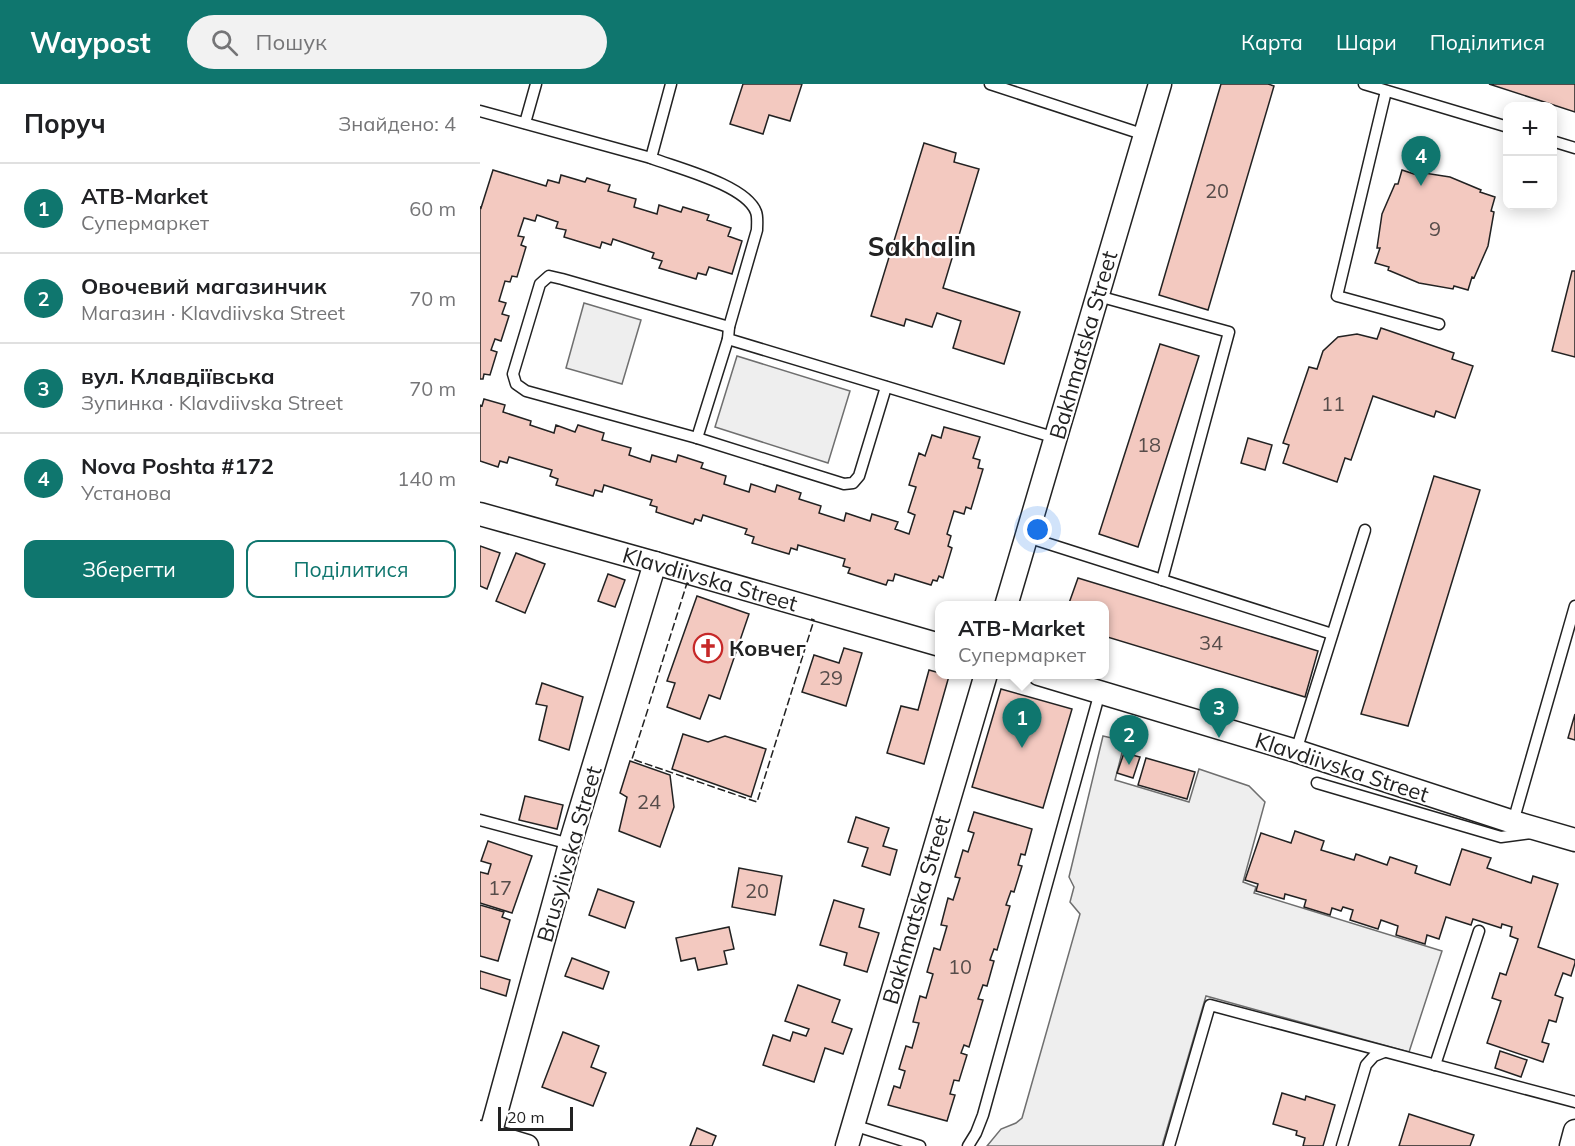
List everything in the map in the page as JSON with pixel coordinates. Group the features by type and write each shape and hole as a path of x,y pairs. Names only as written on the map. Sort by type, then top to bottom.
{"street":[{"name":"Bakhmatska Street","path":"1008,601 1160,84"},
{"name":"Klavdiivska Street","path":"480,514 935,644"},
{"name":"Brusylivska Street","path":"486,1138 570,844 655,563"},
{"name":"Bakhmatska Street","path":"850,1136 985,679"},
{"name":"Klavdiivska Street","path":"1054,679 1296,751 1575,840"},
{"path":"1571,1146 1575,1131"},
{"path":"486,1138 527,1146"}],"lane":[{"path":"525,123 536,84"},
{"path":"651,158 671,84"},
{"path":"990,84 1145,135"},
{"path":"1364,84 1503,126"},
{"path":"1386,91 1337,296 1439,324"},
{"path":"480,111 651,158 731,187 751,202 757,214 757,230 729,327 728,339 697,438"},
{"path":"1557,143 1575,148"},
{"path":"729,327 549,276 540,284 513,374 516,384 526,391 697,438 844,484 853,483 859,476 886,387"},
{"path":"1098,296 1228,332 1162,580"},
{"path":"728,339 1056,438"},
{"path":"1296,751 1365,530"},
{"path":"1027,537 1332,634"},
{"path":"1513,822 1575,606"},
{"path":"968,1146 976,1133 982,1115 1100,692"},
{"path":"1317,783 1501,837 1543,831"},
{"path":"480,820 570,844"},
{"path":"1435,1065 1479,931"},
{"path":"1169,1146 1210,1005 1575,1102"},
{"path":"1342,1146 1366,1065 1374,1056 1384,1052"},
{"path":"850,1136 920,1146"}],"shaded area":[{"path":"584,303 641,320 622,384 566,368"},
{"path":"737,356 850,391 828,463 715,427"},
{"path":"1103,736 1125,741 1115,780 1189,802 1199,769 1249,786 1265,802 1243,882 1256,887 1254,893 1442,951 1409,1052 1206,996 1162,1146 987,1146 1001,1129 1022,1118 1080,914 1070,902 1074,887 1069,877"}],"building":[{"path":"743,84 802,84 790,121 769,115 763,134 730,124"},
{"path":"1221,84 1274,86 1208,310 1159,295"},
{"path":"1489,84 1575,84 1575,112 1557,106 1557,102 1544,102"},
{"path":"924,143 956,153 954,162 979,169 943,288 1020,312 1004,364 953,348 961,321 937,313 932,327 906,319 904,326 871,316"},
{"path":"493,170 546,186 548,180 559,183 561,175 585,182 587,178 610,185 608,191 636,199 634,207 657,214 659,205 681,212 683,207 709,215 707,220 731,228 728,236 742,241 732,274 709,267 706,275 698,273 696,279 659,268 662,261 652,258 654,253 613,239 611,245 602,242 600,248 564,237 566,230 556,228 558,222 537,215 535,221 524,218 518,236 524,237 521,245 526,247 517,277 512,276 510,282 505,281 499,301 506,303 502,314 509,316 501,341 495,339 491,350 497,352 490,375 484,374 483,379 480,379 480,207"},
{"path":"1402,170 1417,175 1418,172 1450,177 1495,197 1491,211 1494,212 1488,246 1468,290 1454,286 1453,289 1419,283 1388,270 1389,267 1375,263 1380,248 1377,248 1382,214 1395,184 1398,184"},
{"path":"1572,271 1575,271 1575,357 1552,351"},
{"path":"1381,328 1454,353 1452,359 1473,366 1455,418 1436,411 1434,417 1373,396 1351,460 1345,458 1337,482 1283,463 1289,445 1283,443 1309,367 1317,369 1323,351 1338,337 1357,334 1377,339"},
{"path":"1160,344 1199,356 1138,547 1099,534"},
{"path":"484,399 505,405 503,412 531,421 530,425 554,433 556,425 575,432 578,425 604,433 602,440 631,448 629,455 650,462 652,455 676,462 678,455 703,463 701,468 726,476 724,484 749,492 751,484 775,492 777,485 801,493 799,499 821,506 819,513 844,521 846,513 870,521 872,514 898,522 895,529 909,534 915,515 908,512 916,487 909,485 919,453 925,456 932,435 941,438 944,427 980,437 973,458 980,460 978,468 983,469 971,509 966,507 964,514 954,511 947,534 951,536 948,546 952,548 943,578 939,576 937,581 933,580 931,585 895,574 893,581 888,580 886,585 848,573 850,568 843,566 845,559 798,545 797,550 791,548 789,554 752,543 754,537 745,534 747,529 703,515 701,521 695,519 693,524 656,512 657,507 650,505 652,500 604,485 602,492 595,490 593,496 556,485 558,479 550,476 552,470 509,457 507,463 500,461 498,467 480,461 480,405 482,406"},
{"path":"1248,438 1272,445 1265,470 1241,463"},
{"path":"1434,476 1480,490 1408,726 1361,714"},
{"path":"480,546 500,553 487,589 480,586"},
{"path":"516,553 545,564 525,613 496,601"},
{"path":"608,574 625,580 615,607 598,601"},
{"path":"1078,578 1318,651 1305,697 1109,638 1109,601 1070,601"},
{"name":"Ковчег","path":"697,596 749,614 720,699 709,695 700,719 667,707 675,683 667,681"},
{"path":"844,648 862,653 846,706 802,692 814,655 839,663"},
{"path":"929,670 935,672 935,679 948,679 924,764 887,753 901,706 918,710"},
{"path":"542,683 583,697 569,750 539,740 547,706 536,704"},
{"path":"1001,689 1072,709 1043,808 972,787"},
{"path":"1575,714 1575,740 1568,738"},
{"path":"683,734 708,742 725,736 766,749 751,797 672,769"},
{"path":"1124,753 1140,757 1133,778 1117,773"},
{"path":"1146,758 1195,772 1187,799 1138,785"},
{"path":"630,761 670,775 674,807 660,847 619,831 627,797 620,793"},
{"path":"525,796 563,805 557,829 519,820"},
{"path":"974,812 1032,829 1025,855 1021,854 1018,865 1022,866 1014,892 1011,891 1006,905 1010,906 997,950 994,949 990,960 994,961 987,986 983,985 978,999 983,1000 969,1047 964,1045 961,1053 967,1055 959,1081 954,1080 950,1094 955,1095 947,1121 888,1105 894,1086 900,1088 905,1071 899,1069 906,1046 912,1048 919,1023 913,1022 920,996 926,998 933,974 927,972 934,948 940,950 947,926 941,925 948,898 953,900 960,878 955,877 963,850 968,852 974,833 968,831"},
{"path":"856,817 889,828 883,846 897,850 890,875 862,866 868,848 848,842"},
{"path":"1295,831 1324,841 1321,850 1354,860 1356,854 1387,865 1390,857 1417,866 1415,873 1450,885 1462,849 1491,858 1487,868 1531,883 1533,876 1558,884 1538,947 1575,960 1575,963 1571,976 1563,973 1555,995 1563,998 1556,1022 1549,1020 1542,1042 1549,1044 1543,1062 1487,1043 1501,1001 1492,998 1500,973 1506,975 1518,939 1510,936 1512,927 1502,924 1501,928 1473,919 1471,925 1446,917 1439,939 1427,935 1425,944 1396,935 1398,926 1381,920 1378,929 1350,920 1353,910 1343,907 1341,911 1332,908 1330,915 1304,907 1306,900 1285,894 1284,899 1256,891 1258,884 1245,880 1261,833 1291,843"},
{"path":"488,841 532,856 512,913 480,903 480,872 488,874 491,864 481,861"},
{"path":"739,868 782,876 775,915 732,907"},
{"path":"598,889 634,902 625,928 589,915"},
{"path":"834,900 864,909 859,927 879,933 867,972 844,965 847,953 820,945"},
{"path":"480,905 504,912 502,917 510,920 498,961 480,956"},
{"path":"729,927 734,949 724,951 727,964 698,970 695,958 681,961 676,938"},
{"path":"572,958 609,972 603,989 565,976"},
{"path":"480,971 510,980 506,996 480,988"},
{"path":"798,985 840,1000 832,1022 852,1029 843,1054 825,1048 814,1082 763,1065 773,1035 790,1041 793,1032 806,1036 809,1029 785,1021"},
{"path":"563,1032 599,1046 591,1067 606,1073 593,1106 542,1087"},
{"path":"1500,1051 1527,1060 1521,1077 1495,1068"},
{"path":"1282,1093 1305,1100 1306,1096 1335,1105 1323,1146 1303,1146 1305,1138 1296,1135 1297,1131 1273,1124"},
{"path":"1409,1114 1474,1135 1470,1146 1399,1146"},
{"path":"697,1128 716,1136 712,1146 690,1146"}],"fence":[{"path":"649,704 687,583 690,584"},
{"path":"648,709 632,759 757,802 814,620 811,619"}],"place":[{"name":"Nova Poshta #172","path":"1421,186"},
{"name":"Ковчег","path":"708,648"},
{"name":"вул. Клавдіївська","path":"1219,738"},
{"name":"ATB-Market","path":"1022,748"},
{"name":"Овочевий магазинчик","path":"1129,765"}],"district":[{"name":"Sakhalin","path":"922,247"}]}
